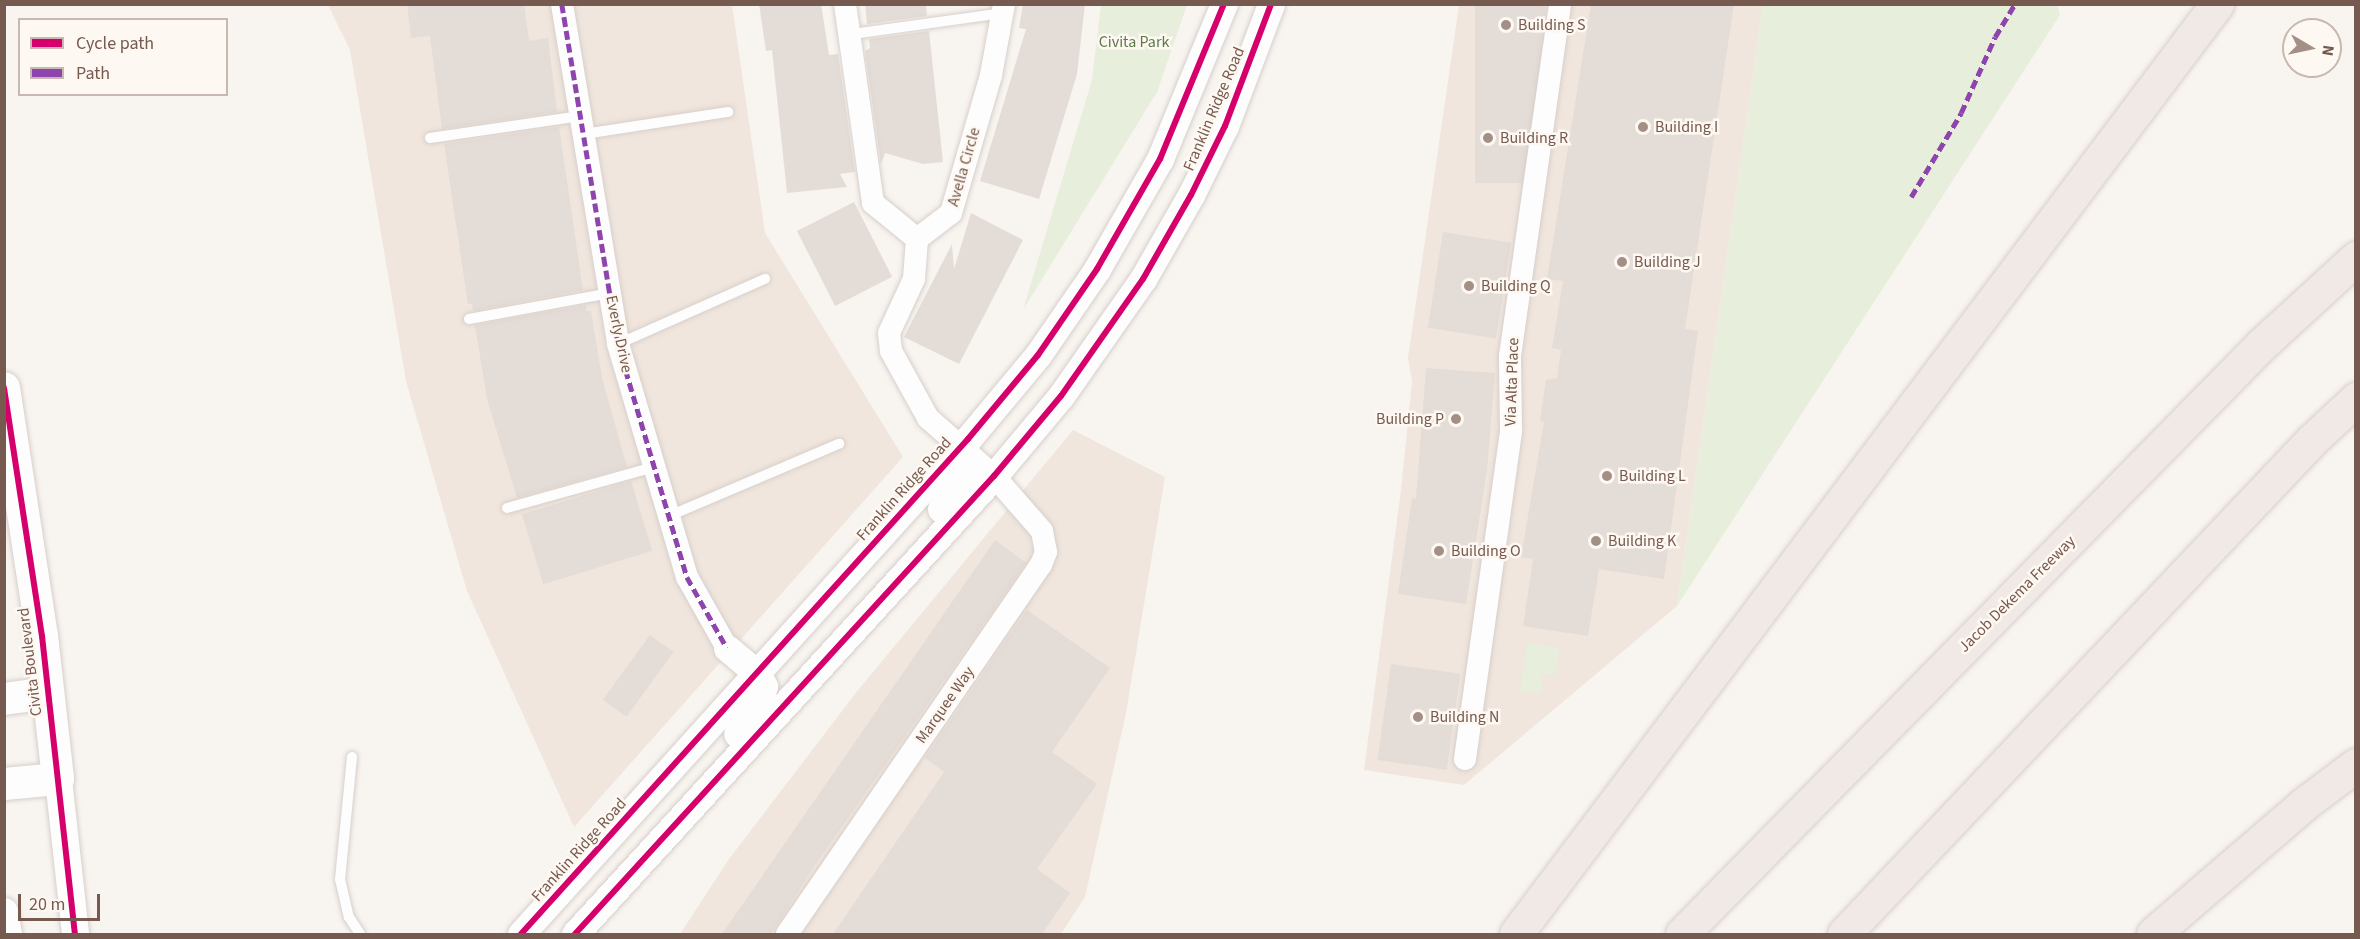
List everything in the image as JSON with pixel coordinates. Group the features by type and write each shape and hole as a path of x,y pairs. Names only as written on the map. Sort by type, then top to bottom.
{"highway":[{"path":"1516,934 2217,4"},
{"name":"Jacob Dekema Freeway","path":"1682,934 2262,345 2355,258"},
{"path":"1844,934 2311,441 2355,399"},
{"path":"2153,934 2304,804 2355,765"}],"main road":[{"name":"Civita Boulevard","path":"4,388 58,779"},
{"path":"4,699 47,693"},
{"path":"4,784 58,779"}],"street":[{"name":"Everly Drive","path":"562,4 618,344 687,577 727,648"},
{"path":"845,4 852,34 873,203 917,238"},
{"name":"Franklin Ridge Road","path":"521,934 961,447 1038,355 1097,269 1160,159 1224,4"},
{"name":"Franklin Ridge Road","path":"574,934 704,796 898,579 994,476 1104,339 1167,238 1225,126 1270,4"},
{"name":"Via Alta Place","path":"1465,759 1511,430 1510,356 1560,4"},
{"name":"Avella Circle","path":"917,238 951,213 991,75 1003,9"},
{"name":"Marquee Way","path":"787,934 1041,565 1046,552 1042,531 994,476 928,418 891,351 889,333 914,279 917,238"},
{"path":"994,476 982,451 986,436 1035,375 1038,355"},
{"path":"898,579 913,538 957,492 968,474 961,447"},
{"path":"704,796 706,773 758,708 764,686 757,673 727,648"},
{"name":"Civita Boulevard","path":"58,779 75,934"},
{"path":"4,911 8,934"}],"lane":[{"path":"852,34 1003,9"},
{"path":"430,138 728,112"},
{"path":"618,344 765,279"},
{"path":"469,319 610,293"},
{"path":"669,516 839,444"},
{"path":"507,508 654,467"},
{"path":"352,757 340,879 349,917 360,934"}],"shaded area":[{"path":"328,5 732,5 765,233 903,457 574,827 467,591 406,381 350,50"},
{"path":"1459,5 1763,5 1677,606 1464,785 1364,770 1401,490 1412,381 1408,358"},
{"path":"1073,430 1165,477 1126,713 1085,897 1061,934 680,934 729,859 855,694"}],"green space":[{"path":"2057,4 2060,15 1677,606 1763,5"},
{"name":"Civita Park","path":"1101,5 1187,5 1157,92 1023,310 1092,80"},
{"path":"1527,643 1559,648 1555,675 1543,674 1540,694 1520,691"}],"building":[{"path":"407,4 524,4 529,41 548,38 557,112 442,129 430,36 411,38"},
{"path":"759,4 821,4 829,55 838,54 855,172 840,174 847,187 787,193 772,50 766,51"},
{"path":"865,4 926,4 927,16 867,24"},
{"path":"1023,4 1085,4 1077,74 1039,199 980,181 1026,29 1019,28"},
{"path":"1475,4 1545,4 1545,183 1475,183"},
{"path":"1591,4 1734,4 1685,329 1698,331 1664,579 1599,569 1588,636 1523,626 1533,559 1521,557 1544,422 1540,421 1546,380 1557,378 1561,350 1552,348 1563,281 1547,279"},
{"path":"929,31 943,162 923,164 885,153 881,164 865,51 870,48 869,39"},
{"path":"559,127 583,290 473,311 472,304 468,304 444,144"},
{"path":"854,202 892,277 835,306 797,231"},
{"path":"971,213 1023,240 959,364 904,337 952,244 954,269"},
{"name":"Building Q","path":"1443,232 1511,243 1496,339 1428,328"},
{"path":"586,305 587,311 591,311 602,378 627,467 517,498 487,399 475,325"},
{"path":"1426,368 1495,373 1487,470 1466,604 1398,594 1412,498 1416,499"},
{"path":"631,481 652,551 543,584 522,514"},
{"path":"995,540 1026,563 813,868 771,934 722,934"},
{"path":"1027,610 1110,668 1052,752 1097,784 1037,869 1070,893 1042,934 833,934 944,772 925,758"},
{"path":"650,635 673,652 626,717 603,700"},
{"name":"Building N","path":"1391,664 1460,674 1447,770 1378,760"}],"marked path":[{"path":"562,4 618,344 687,577 727,648"},
{"path":"1911,197 1961,113 1995,37 2015,4"}],"cycle path":[{"path":"521,934 968,439 1038,355 1097,269 1160,159 1224,4"},
{"path":"575,934 994,476 1061,396 1143,279 1191,195 1225,126 1271,4"},
{"path":"4,388 42,636 75,934"}],"place":[{"name":"Building S","path":"1506,25"},
{"name":"Building I","path":"1643,127"},
{"name":"Building R","path":"1488,138"},
{"name":"Building J","path":"1622,262"},
{"name":"Building Q","path":"1469,286"},
{"name":"Building P","path":"1456,419"},
{"name":"Building L","path":"1607,476"},
{"name":"Building K","path":"1596,541"},
{"name":"Building O","path":"1439,551"},
{"name":"Building N","path":"1418,717"}]}
